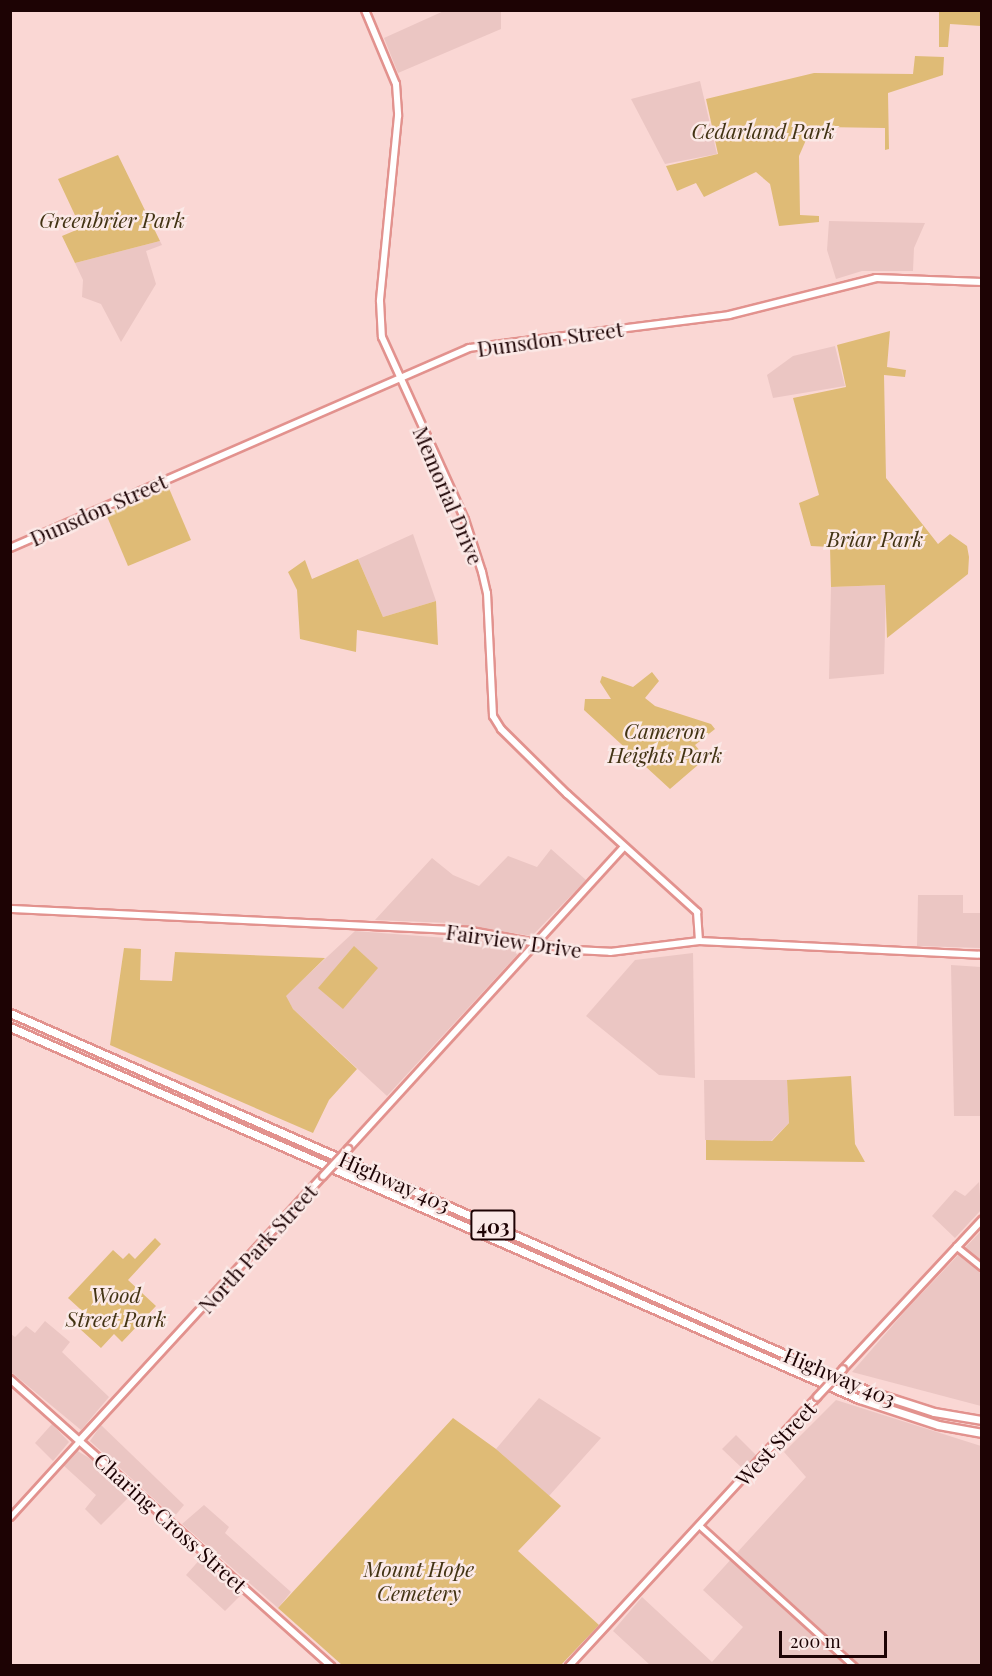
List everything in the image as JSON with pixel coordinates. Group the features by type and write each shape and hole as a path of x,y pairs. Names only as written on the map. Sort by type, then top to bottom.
{"highway":[{"name":"Highway 403","path":"10,1012 867,1390 934,1412 981,1420"},
{"name":"Highway 403","path":"11,1028 859,1399 927,1422 981,1433"}],"main road":[{"name":"Memorial Drive","path":"365,10 396,84 398,103 397,147 380,325 398,376 465,520 482,572 487,593 493,716 514,743 697,912 699,941"},
{"name":"Dunsdon Street","path":"10,548 398,376 493,342 729,315 876,278 981,282"},
{"name":"North Park Street","path":"80,1440 348,1149 534,942 624,847"},
{"name":"Fairview Drive","path":"10,909 471,931 610,952 699,941 981,955"},
{"name":"West Street","path":"569,1665 981,1220"},
{"name":"Charing Cross Street","path":"10,1379 331,1665"}],"street":[{"path":"956,1246 981,1267"},
{"name":"North Park Street","path":"10,1516 80,1440"},
{"path":"699,1525 854,1665"}],"shaded area":[{"path":"446,10 501,11 501,29 398,73 384,38"},
{"path":"700,81 717,154 665,164 631,99"},
{"path":"829,221 925,223 914,248 913,271 862,271 836,279 827,250"},
{"path":"160,241 162,245 146,251 156,284 121,342 101,304 82,297 83,280 75,263"},
{"path":"835,346 845,386 773,398 767,375 793,356"},
{"path":"413,534 436,601 383,617 358,559"},
{"path":"886,585 884,674 829,679 831,587"},
{"path":"551,849 586,880 532,936 449,923 375,920 432,858 453,875 479,886 508,856 537,867"},
{"path":"918,895 963,895 963,913 981,913 981,948 917,946"},
{"path":"355,931 486,941 515,947 517,955 387,1096 293,1009 285,996"},
{"path":"693,953 695,1078 659,1075 586,1016 635,960"},
{"path":"951,965 981,967 981,1116 954,1116"},
{"path":"704,1080 787,1080 789,1123 771,1141 705,1140"},
{"path":"979,1182 981,1210 955,1238 932,1216 955,1190 965,1196"},
{"path":"981,1231 981,1406 852,1372 907,1309"},
{"path":"45,1321 70,1342 62,1352 109,1397 81,1430 11,1372 11,1334 15,1337 26,1326 35,1333"},
{"path":"539,1398 601,1438 549,1496 496,1449"},
{"path":"836,1400 981,1446 981,1665 650,1665 613,1631 642,1597 712,1662 743,1627 703,1590 806,1477 784,1452"},
{"path":"52,1424 69,1442 53,1461 35,1443"},
{"path":"101,1425 184,1505 174,1517 90,1441"},
{"path":"736,1435 757,1456 743,1469 722,1449"},
{"path":"76,1450 104,1467 132,1494 101,1525 85,1509 96,1495 63,1465"},
{"path":"204,1505 229,1527 225,1533 291,1592 278,1608 182,1524"},
{"path":"203,1556 243,1593 225,1611 186,1575"}],"green space":[{"path":"939,11 981,11 981,26 950,24 948,47 939,47"},
{"name":"Cedarland Park","path":"915,56 944,57 943,75 888,93 889,149 885,150 885,128 823,127 806,140 799,156 800,215 819,216 819,222 779,226 770,184 756,172 704,197 696,183 677,191 666,166 718,154 706,99 814,73 913,74"},
{"name":"Greenbrier Park","path":"118,155 160,241 75,263 62,236 81,228 58,179"},
{"name":"Briar Park","path":"890,331 887,367 906,370 905,377 884,375 886,478 938,544 950,534 967,546 969,557 968,574 887,638 885,585 831,587 830,547 811,546 799,503 819,495 793,398 846,387 837,345"},
{"path":"168,486 191,540 128,566 106,514"},
{"path":"358,559 383,617 436,601 438,645 357,630 356,652 300,639 297,590 288,572 305,560 312,579"},
{"name":"Cameron Heights Park","path":"652,672 659,681 645,698 655,706 711,724 715,729 695,745 706,758 670,789 584,710 585,699 611,699 600,682 602,676 633,687"},
{"path":"354,946 378,968 343,1009 318,988"},
{"path":"124,948 141,949 140,980 172,981 175,952 325,958 286,996 293,1009 357,1069 329,1100 313,1133 110,1045"},
{"path":"851,1076 855,1144 865,1162 706,1160 706,1140 772,1141 789,1123 787,1080"},
{"name":"Wood Street Park","path":"155,1238 161,1244 128,1280 156,1306 122,1342 114,1334 101,1348 80,1329 90,1318 68,1298 113,1250 123,1259 129,1253 135,1259"},
{"name":"Mount Hope Cemetery","path":"453,1418 496,1449 561,1506 518,1551 599,1625 561,1665 342,1665 278,1608"}]}
